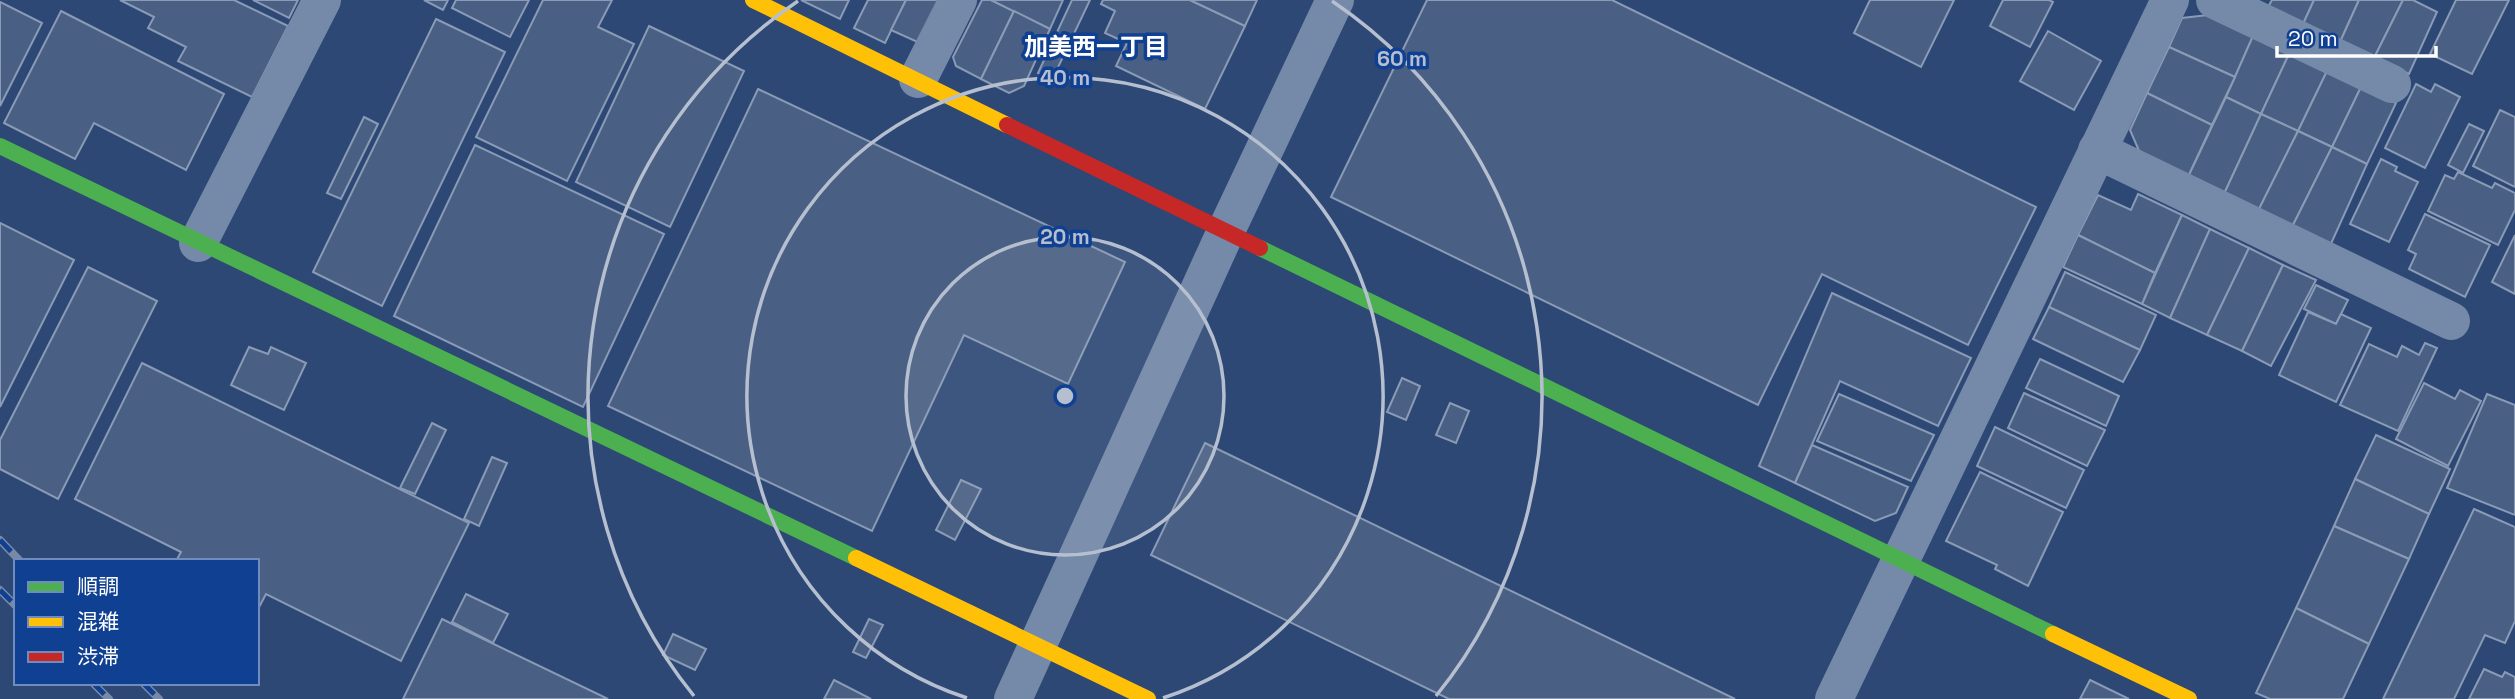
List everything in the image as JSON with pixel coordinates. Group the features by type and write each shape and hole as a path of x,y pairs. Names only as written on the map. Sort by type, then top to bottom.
{"street":[{"path":"198,243 322,0"},
{"path":"752,0 1899,561 2189,699"},
{"path":"918,79 958,0"},
{"path":"1013,699 1226,231 1335,0"},
{"path":"1834,699 2170,0"},
{"path":"2215,0 2392,85"},
{"path":"0,146 1148,699"},
{"path":"2097,150 2451,321"}],"building":[{"path":"120,0 234,0 288,26 252,97 178,61 186,47 148,28 154,17"},
{"path":"253,0 298,0 289,18"},
{"path":"424,0 448,0 443,10"},
{"path":"456,0 529,0 510,37 452,8"},
{"path":"543,0 612,0 598,27 634,44 567,181 476,137"},
{"path":"801,0 849,0 840,19"},
{"path":"868,0 906,0 885,43 854,28"},
{"path":"906,0 946,0 924,45 891,30"},
{"path":"982,0 991,0 1014,11 981,79 956,66 953,57"},
{"path":"991,0 1063,0 1050,29"},
{"path":"1072,0 1090,0 1052,80 1038,73"},
{"path":"1103,0 1190,0 1245,26 1205,109 1116,66 1127,43 1105,33 1115,11 1101,4"},
{"path":"1190,0 1257,0 1245,26"},
{"path":"1427,0 1612,0 2036,207 1968,345 1822,274 1758,405 1331,197"},
{"path":"1870,0 1954,0 1921,67 1854,33"},
{"path":"2003,0 2053,2 2030,47 1990,26"},
{"path":"2272,0 2314,0 2303,24 2268,7"},
{"path":"2314,0 2359,0 2340,42 2303,24"},
{"path":"2359,0 2403,0 2374,58 2340,42"},
{"path":"2403,0 2413,0 2437,12 2409,74 2374,58"},
{"path":"2456,0 2509,0 2472,74 2430,54"},
{"path":"0,2 42,23 0,106"},
{"path":"61,11 224,94 186,170 94,123 75,159 4,123"},
{"path":"1014,11 1050,29 1024,86 1009,93 981,79"},
{"path":"2208,15 2253,36 2235,77 2169,47 2182,18"},
{"path":"436,19 505,52 382,306 313,272"},
{"path":"649,26 744,71 670,227 576,182"},
{"path":"2048,31 2101,61 2074,110 2020,81"},
{"path":"2253,36 2289,54 2261,114 2226,97"},
{"path":"2169,47 2235,77 2212,125 2147,93"},
{"path":"2289,54 2327,71 2298,131 2261,114"},
{"path":"2327,71 2361,87 2332,147 2298,131"},
{"path":"2416,84 2431,92 2435,84 2460,97 2425,168 2385,148"},
{"path":"2361,87 2396,103 2367,164 2332,147"},
{"path":"758,89 1125,262 1068,384 964,335 872,531 608,406"},
{"path":"2147,93 2212,125 2188,177 2140,153 2130,130"},
{"path":"2226,97 2261,114 2224,194 2188,177"},
{"path":"2500,110 2515,117 2515,187 2473,166"},
{"path":"2261,114 2298,131 2258,211 2224,194"},
{"path":"364,117 378,124 341,199 327,193"},
{"path":"2469,124 2484,131 2463,173 2448,165"},
{"path":"2298,131 2332,147 2292,227 2258,211"},
{"path":"475,145 664,234 583,407 394,316"},
{"path":"2332,147 2367,164 2330,246 2292,227"},
{"path":"2381,159 2397,167 2395,171 2418,182 2389,242 2350,224"},
{"path":"2458,172 2492,188 2495,183 2515,193 2515,210 2498,245 2428,211 2445,175 2454,179"},
{"path":"2138,194 2182,215 2155,273 2078,235 2098,195 2131,210"},
{"path":"2425,214 2490,245 2465,297 2409,269 2416,254 2408,250"},
{"path":"2182,215 2210,229 2170,318 2142,304"},
{"path":"0,223 74,260 0,407"},
{"path":"2210,229 2249,248 2207,335 2170,318"},
{"path":"2078,235 2155,273 2142,304 2063,267"},
{"path":"2515,235 2515,294 2492,282"},
{"path":"2249,248 2283,265 2242,351 2207,335"},
{"path":"2283,265 2316,280 2271,366 2242,351"},
{"path":"88,267 157,301 58,499 0,469 0,440"},
{"path":"2065,272 2156,315 2140,350 2049,307"},
{"path":"2316,285 2348,300 2336,324 2304,309"},
{"path":"1832,293 1971,358 1938,426 1840,381 1795,483 1759,466"},
{"path":"2049,307 2140,350 2123,382 2033,339"},
{"path":"2308,312 2336,324 2341,314 2371,328 2336,402 2279,375"},
{"path":"2425,343 2437,348 2398,431 2340,405 2369,344 2397,357 2402,346 2419,355"},
{"path":"249,347 268,354 271,347 306,363 284,410 231,385"},
{"path":"2040,359 2119,396 2106,426 2026,388"},
{"path":"142,363 469,523 401,661 266,594 259,607 259,559 177,559 181,552 75,499"},
{"path":"1402,378 1420,386 1406,420 1387,412"},
{"path":"2424,383 2455,399 2460,390 2481,401 2448,466 2396,439"},
{"path":"2024,393 2105,430 2087,466 2008,428"},
{"path":"1839,394 1934,435 1911,481 1817,441"},
{"path":"2487,394 2515,405 2515,515 2447,488"},
{"path":"1450,403 1469,411 1456,443 1436,435"},
{"path":"432,423 446,430 415,494 400,488"},
{"path":"1995,427 2084,470 2066,508 1977,466"},
{"path":"2376,435 2450,469 2429,514 2355,479"},
{"path":"1205,443 1735,699 1449,699 1151,555"},
{"path":"1812,445 1908,487 1896,513 1875,521 1795,483"},
{"path":"492,457 507,463 479,526 464,519"},
{"path":"1980,472 2063,512 2028,586 1995,569 1997,565 1946,541"},
{"path":"2355,479 2429,514 2409,559 2334,526"},
{"path":"961,480 981,489 955,540 936,530"},
{"path":"2474,509 2515,527 2515,621 2505,643 2485,635 2454,699 2383,699"},
{"path":"2334,526 2409,559 2369,644 2296,608"},
{"path":"466,594 508,614 493,643 452,622"},
{"path":"2296,608 2369,644 2343,699 2270,699 2256,693"},
{"path":"442,619 608,699 403,699"},
{"path":"869,619 883,625 866,658 853,652"},
{"path":"673,634 706,649 695,670 663,655"},
{"path":"2484,669 2502,677 2505,672 2515,677 2515,699 2469,699"},
{"path":"834,680 871,699 824,699"},
{"path":"2090,680 2129,699 2080,699"}],"railway":[{"path":"0,540 18,559"},
{"path":"0,590 14,604"},
{"path":"95,685 109,699"},
{"path":"145,685 159,699"}],"traffic: fast":[{"path":"0,146 856,558"},
{"path":"1260,248 2053,634"}],"traffic: slow":[{"path":"753,0 1007,125"},
{"path":"856,558 1148,699"},
{"path":"2053,634 2189,699"}],"traffic: jam":[{"path":"1007,125 1260,248"}],"district":[{"name":"加美西一丁目","path":"1096,46"}]}
